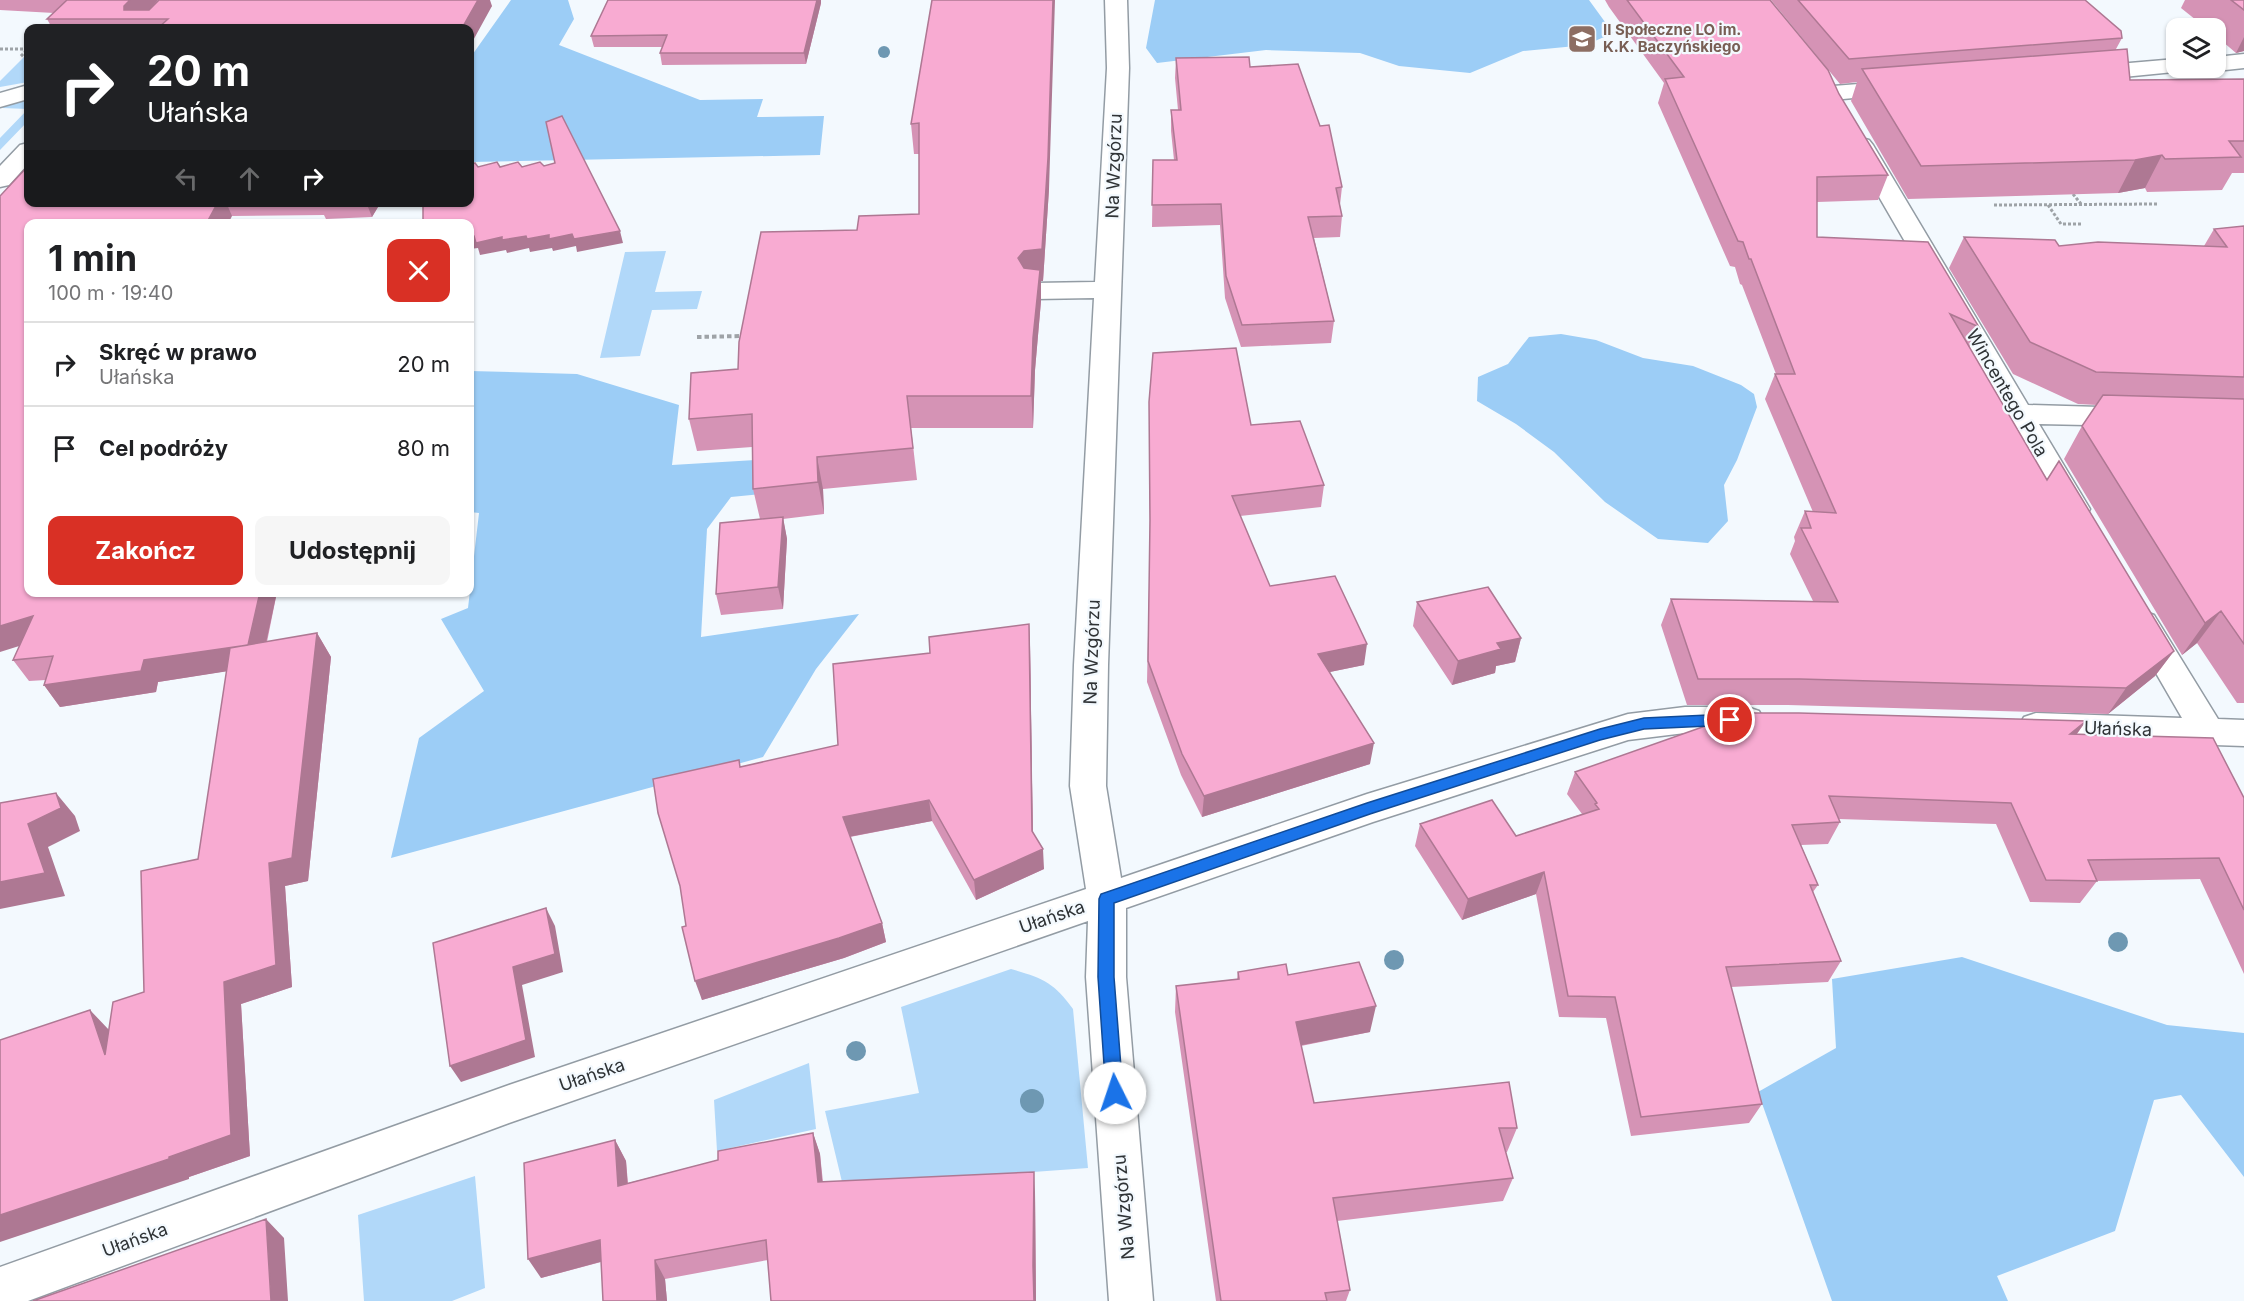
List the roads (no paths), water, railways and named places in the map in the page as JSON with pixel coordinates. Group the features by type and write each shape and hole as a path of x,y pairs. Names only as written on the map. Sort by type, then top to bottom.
{"street":[{"name":"Na Wzgórzu","path":"1116,0 1118,68 1091,665 1088,786 1092,821 1107,899 1106,977 1131,1301"},
{"path":"2226,62 2244,61"},
{"path":"2058,75 2166,67"},
{"name":"Wincentego Pola","path":"1917,86 1837,103 2090,533"},
{"path":"0,100 24,93"},
{"path":"0,180 24,154"},
{"path":"1035,291 1108,290"},
{"path":"2019,414 2163,418"},
{"path":"2132,604 2208,732"},
{"name":"Ułańska","path":"0,1289 520,1100 1356,812 1610,732 1663,722 1777,720"},
{"name":"Ułańska","path":"2000,725 2244,734"}],"place":[{"name":"II Społeczne LO im. K.K. Baczyńskiego","path":"1582,39"}]}
